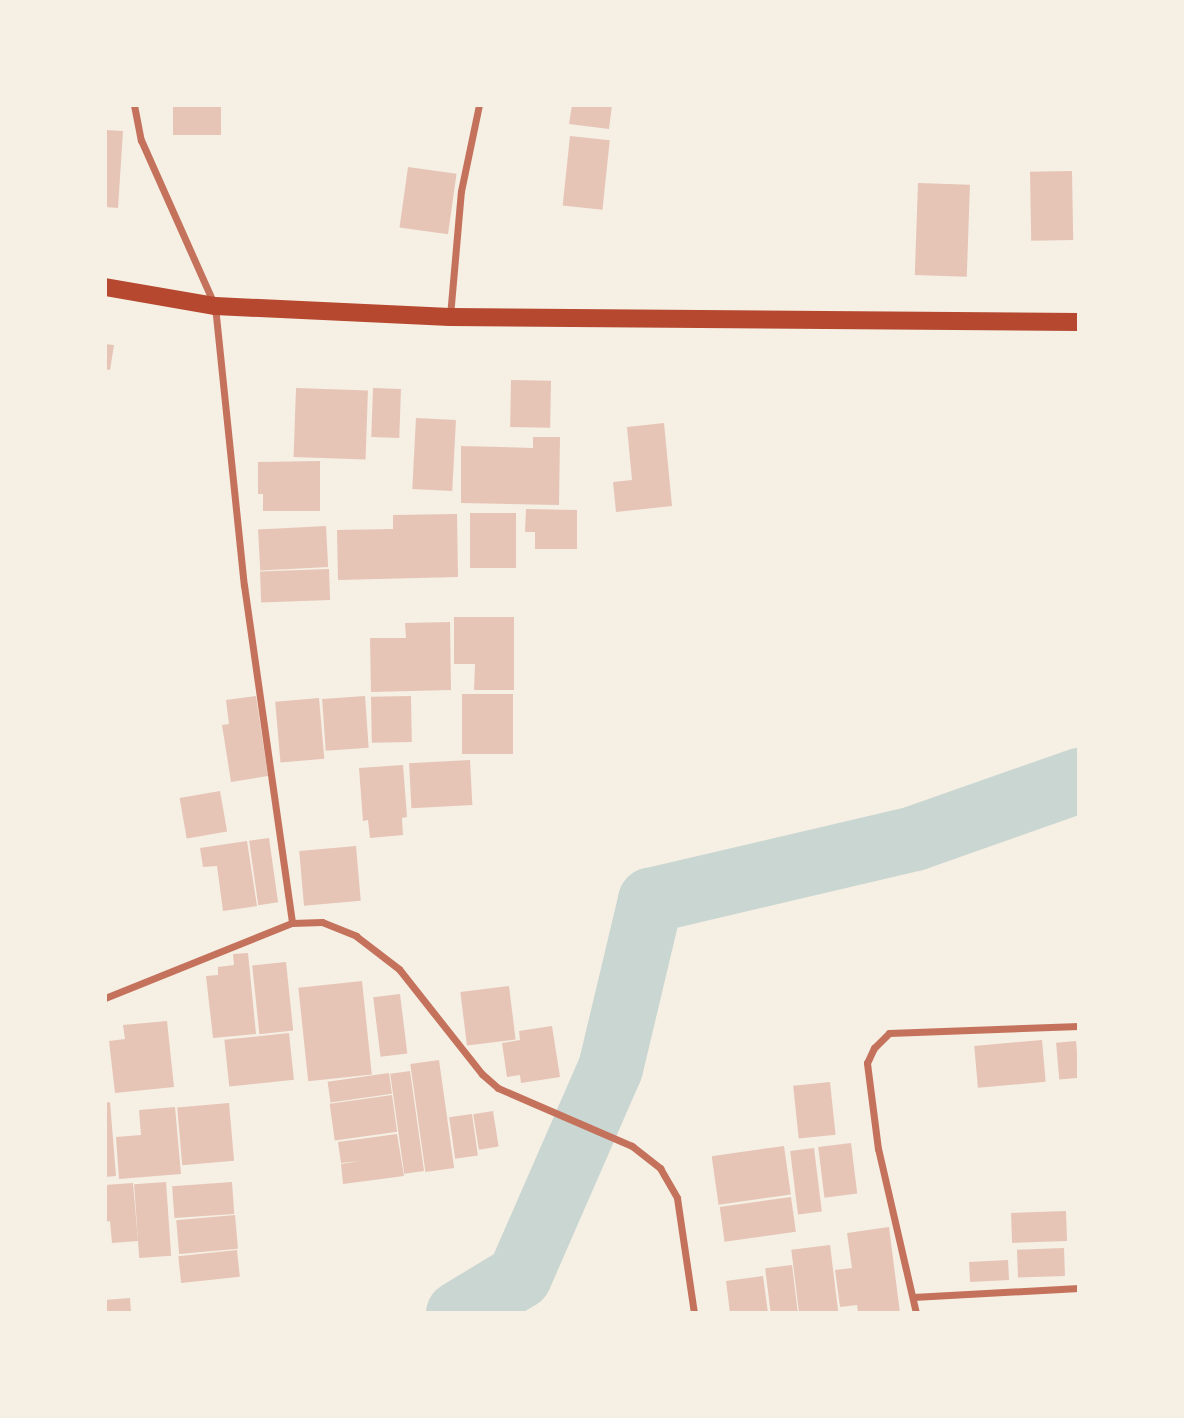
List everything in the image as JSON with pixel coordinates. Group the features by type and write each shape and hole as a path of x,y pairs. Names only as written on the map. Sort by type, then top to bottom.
{"main road":[{"path":"105,287 215,306 450,317 1079,322"}],"street":[{"path":"134,105 145,150 215,306 244,585 292,923"},
{"path":"450,317 457,222 479,105"},
{"path":"105,998 292,923 322,922 338,927 374,947 399,970 482,1074 498,1088 632,1146 660,1168 677,1198 694,1313"},
{"path":"916,1313 878,1149 867,1063 874,1048 889,1033 1079,1026"},
{"path":"913,1297 1079,1288"}],"building":[{"path":"173,105 221,105 221,135 173,135"},
{"path":"572,105 612,105 609,129 569,124"},
{"path":"105,130 123,131 118,208 105,207"},
{"path":"570,136 610,140 602,210 563,206"},
{"path":"408,167 457,174 448,234 400,227"},
{"path":"1072,171 1073,240 1031,241 1030,172"},
{"path":"918,183 970,185 967,277 915,275"},
{"path":"105,344 114,345 110,370 105,369"},
{"path":"511,380 551,381 550,428 510,427"},
{"path":"296,388 368,391 366,459 294,457"},
{"path":"373,388 401,389 399,438 371,437"},
{"path":"416,418 456,420 452,491 412,489"},
{"path":"664,423 672,506 616,512 613,482 632,480 627,427"},
{"path":"533,437 560,437 559,505 461,503 461,446 533,448"},
{"path":"320,461 320,511 263,511 263,494 258,494 258,462"},
{"path":"526,509 577,510 577,549 535,549 535,532 525,532"},
{"path":"470,513 516,513 516,568 470,568"},
{"path":"457,514 458,577 338,580 337,530 393,529 393,515"},
{"path":"326,526 328,567 260,571 258,530"},
{"path":"329,569 330,600 261,602 260,571"},
{"path":"454,617 514,617 514,690 474,690 475,664 454,664"},
{"path":"450,622 451,690 371,692 370,638 406,638 405,623"},
{"path":"462,694 513,694 513,754 462,754"},
{"path":"256,696 268,776 231,782 222,725 229,724 226,700"},
{"path":"365,696 369,748 326,751 322,699"},
{"path":"411,696 412,742 372,743 371,697"},
{"path":"319,698 324,759 280,763 275,702"},
{"path":"470,760 472,805 411,808 409,763"},
{"path":"403,765 407,817 402,818 403,835 370,838 368,820 363,821 359,768"},
{"path":"220,791 227,831 187,838 180,798"},
{"path":"269,838 278,902 258,905 249,841"},
{"path":"247,841 257,906 223,911 217,866 203,867 200,848"},
{"path":"356,846 361,901 304,906 299,851"},
{"path":"248,953 256,1034 213,1038 206,976 218,975 218,967 234,965 233,954"},
{"path":"286,962 293,1031 259,1034 252,966"},
{"path":"362,981 372,1074 308,1081 298,988"},
{"path":"509,986 516,1040 467,1046 460,992"},
{"path":"400,994 407,1054 381,1057 373,997"},
{"path":"167,1021 174,1087 115,1093 109,1041 125,1039 123,1025"},
{"path":"552,1026 560,1077 521,1083 520,1075 507,1077 502,1043 520,1040 519,1031"},
{"path":"289,1033 294,1080 229,1087 224,1040"},
{"path":"1042,1040 1046,1082 978,1088 974,1046"},
{"path":"1076,1041 1079,1078 1059,1080 1056,1043"},
{"path":"439,1060 454,1168 425,1172 410,1064"},
{"path":"410,1071 424,1171 404,1174 390,1074"},
{"path":"389,1073 392,1094 331,1102 328,1082"},
{"path":"830,1082 836,1135 799,1139 793,1086"},
{"path":"392,1095 397,1132 335,1140 330,1104"},
{"path":"110,1102 116,1176 105,1177 105,1103"},
{"path":"229,1103 234,1161 182,1165 177,1108"},
{"path":"175,1107 181,1174 119,1179 116,1137 141,1135 139,1110"},
{"path":"493,1111 499,1147 479,1150 473,1114"},
{"path":"472,1114 478,1156 455,1159 449,1117"},
{"path":"397,1134 404,1176 343,1184 341,1164 361,1161 341,1163 338,1142"},
{"path":"851,1143 857,1194 824,1198 818,1147"},
{"path":"784,1146 791,1195 719,1205 712,1156"},
{"path":"814,1148 822,1212 798,1214 790,1151"},
{"path":"166,1182 171,1256 139,1258 134,1184"},
{"path":"232,1182 234,1214 174,1218 172,1186"},
{"path":"133,1183 138,1241 112,1243 110,1221 105,1222 105,1185"},
{"path":"791,1197 796,1232 725,1242 720,1207"},
{"path":"1066,1211 1067,1241 1012,1243 1011,1213"},
{"path":"235,1215 238,1249 179,1254 176,1220"},
{"path":"889,1227 900,1313 858,1313 857,1305 840,1307 835,1270 852,1268 847,1233"},
{"path":"830,1245 838,1312 799,1313 791,1250"},
{"path":"1064,1248 1065,1276 1018,1278 1017,1250"},
{"path":"237,1250 240,1277 181,1283 178,1256"},
{"path":"1008,1260 1009,1280 970,1282 969,1262"},
{"path":"792,1265 798,1313 771,1313 765,1268"},
{"path":"763,1276 768,1313 730,1313 726,1281"},
{"path":"130,1298 131,1313 105,1313 105,1300"}],"waterway":[{"path":"458,1313 519,1276 610,1068 650,900 914,838 1079,780"}]}
